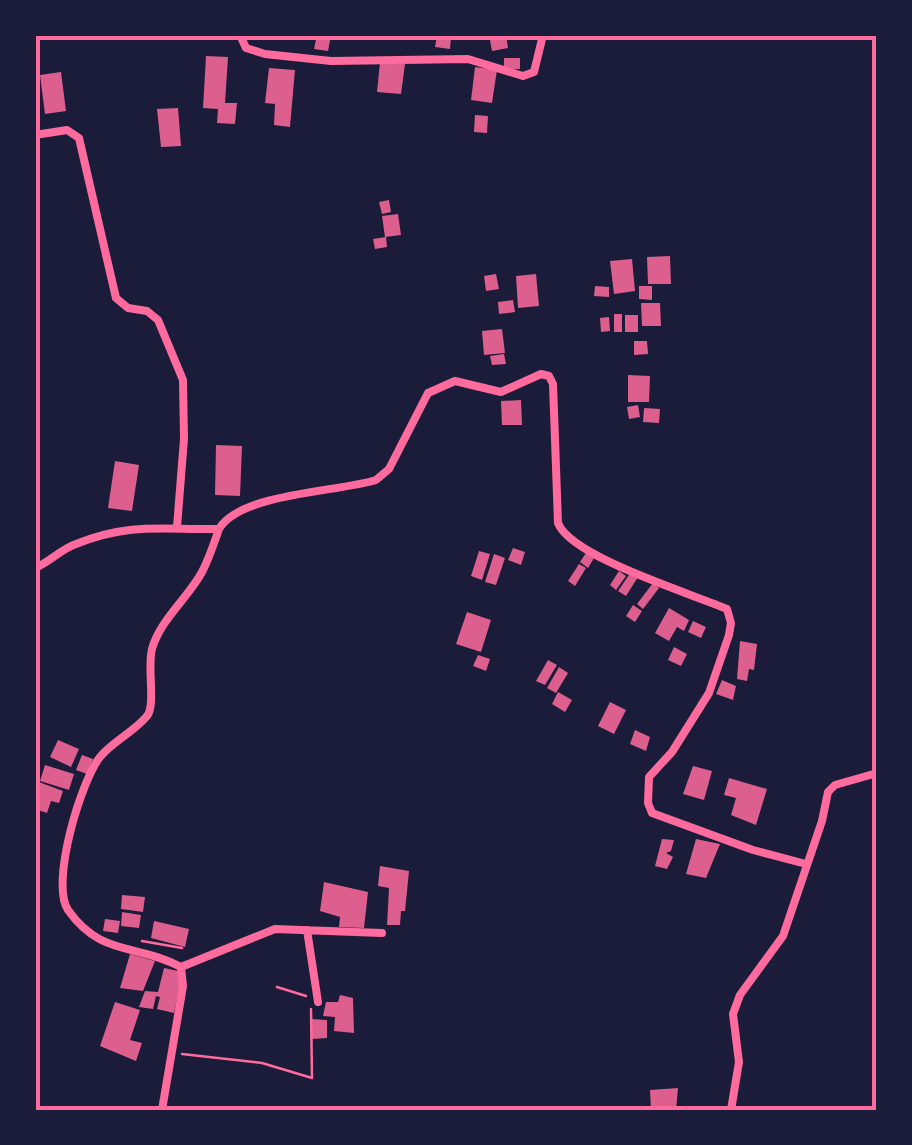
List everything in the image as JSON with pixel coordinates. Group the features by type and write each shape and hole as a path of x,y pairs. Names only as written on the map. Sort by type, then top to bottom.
{"street":[{"path":"240,35 246,48 265,54 331,61 468,59 524,76 534,72 543,35"},
{"path":"35,136 67,130 78,138 116,298 128,308 147,312 158,320 183,380 184,439 177,527"},
{"path":"382,933 267,930 181,966 95,940 66,908 62,881 72,822 95,764 148,716 152,706 148,674 155,638 202,572 220,529 230,516 266,502 376,480 389,469 428,393 456,381 501,392 540,374 549,376 553,384 558,522 562,535 591,552 727,610 730,616 728,635 709,693 682,738 649,776 648,803 652,814 753,850 806,864"},
{"path":"35,568 71,546 107,533 158,526 220,529"},
{"path":"731,1110 738,1062 734,1014 740,995 783,936 828,792 835,784 877,773"},
{"path":"307,930 318,1002"},
{"path":"162,1110 184,986 181,966"}],"path":[{"path":"130,939 182,948"},
{"path":"171,1053 262,1063 312,1078 310,1010 318,1002 278,987"}],"building":[{"path":"317,35 331,35 328,51 314,49"},
{"path":"437,35 451,37 450,49 435,47"},
{"path":"489,35 506,35 508,48 492,51"},
{"path":"206,56 228,57 225,103 237,103 235,124 217,123 218,109 203,108"},
{"path":"504,58 520,58 520,69 504,69"},
{"path":"380,62 405,64 401,94 377,92"},
{"path":"475,67 497,70 492,103 471,100"},
{"path":"269,68 295,70 290,127 274,125 275,104 265,103"},
{"path":"61,72 66,111 45,114 40,75"},
{"path":"178,108 181,146 161,147 157,109"},
{"path":"475,115 488,116 487,133 474,132"},
{"path":"389,200 391,212 382,214 379,202"},
{"path":"398,214 401,235 385,237 382,216"},
{"path":"386,237 387,247 375,249 373,239"},
{"path":"670,256 671,284 648,284 647,257"},
{"path":"632,259 635,291 614,294 610,261"},
{"path":"496,274 499,289 486,291 484,276"},
{"path":"536,274 539,306 518,308 516,276"},
{"path":"595,286 609,287 609,297 594,296"},
{"path":"639,286 652,286 652,300 639,299"},
{"path":"513,300 515,312 499,314 498,302"},
{"path":"641,303 660,303 661,326 642,326"},
{"path":"614,314 622,314 622,332 614,332"},
{"path":"625,315 638,315 638,332 625,332"},
{"path":"609,317 610,331 601,332 600,318"},
{"path":"502,329 505,353 484,355 482,331"},
{"path":"634,341 647,341 648,354 634,355"},
{"path":"504,354 506,364 492,365 490,356"},
{"path":"628,375 650,376 649,402 628,402"},
{"path":"521,400 522,425 502,425 501,401"},
{"path":"638,405 640,417 629,419 627,407"},
{"path":"644,408 660,409 659,423 643,422"},
{"path":"216,445 242,446 240,496 215,495"},
{"path":"115,461 139,465 132,511 108,508"},
{"path":"513,548 525,552 521,565 508,560"},
{"path":"479,551 490,554 482,580 471,576"},
{"path":"586,553 594,558 588,568 580,562"},
{"path":"494,554 505,558 496,585 485,582"},
{"path":"579,564 586,568 575,586 568,581"},
{"path":"619,571 626,576 616,590 610,585"},
{"path":"631,572 638,577 626,596 618,591"},
{"path":"653,583 659,588 643,609 637,604"},
{"path":"633,605 642,611 635,622 626,616"},
{"path":"669,608 689,620 684,631 677,627 669,641 655,633"},
{"path":"467,612 491,620 481,652 456,644"},
{"path":"693,621 706,627 701,638 688,632"},
{"path":"740,641 757,644 754,670 749,669 747,681 737,679"},
{"path":"674,647 687,654 681,666 668,660"},
{"path":"478,655 490,659 486,671 473,666"},
{"path":"548,660 557,665 545,685 536,681"},
{"path":"559,667 568,673 556,693 547,688"},
{"path":"722,680 736,686 733,700 716,694"},
{"path":"558,692 572,700 565,712 552,704"},
{"path":"610,702 626,710 614,734 598,726"},
{"path":"635,730 650,737 646,751 630,744"},
{"path":"58,740 79,749 71,767 50,757"},
{"path":"82,755 93,759 87,774 76,770"},
{"path":"45,765 74,774 69,790 40,781"},
{"path":"693,766 712,771 704,800 683,794"},
{"path":"729,778 767,789 756,825 731,815 736,798 724,795"},
{"path":"39,782 63,791 59,803 51,801 47,813 35,809"},
{"path":"662,839 674,840 671,851 666,853 673,857 667,869 655,866"},
{"path":"696,839 720,844 706,878 686,874"},
{"path":"380,866 409,871 400,925 387,925 389,888 378,886"},
{"path":"324,882 368,892 364,928 339,927 340,917 320,911"},
{"path":"122,895 145,897 143,912 121,909"},
{"path":"122,912 141,915 139,928 121,926"},
{"path":"105,919 120,921 118,933 103,931"},
{"path":"154,921 189,929 185,947 151,938"},
{"path":"130,954 155,961 143,991 120,988"},
{"path":"164,968 183,972 174,1013 157,1009 160,997 156,996 153,1009 139,1007 145,991 158,992"},
{"path":"340,995 353,998 354,1033 334,1031 335,1017 323,1016 326,1002 338,1002"},
{"path":"115,1002 140,1010 130,1040 142,1043 136,1061 100,1046"},
{"path":"310,1019 327,1020 327,1038 312,1039"},
{"path":"678,1088 676,1110 651,1110 650,1090"}]}
